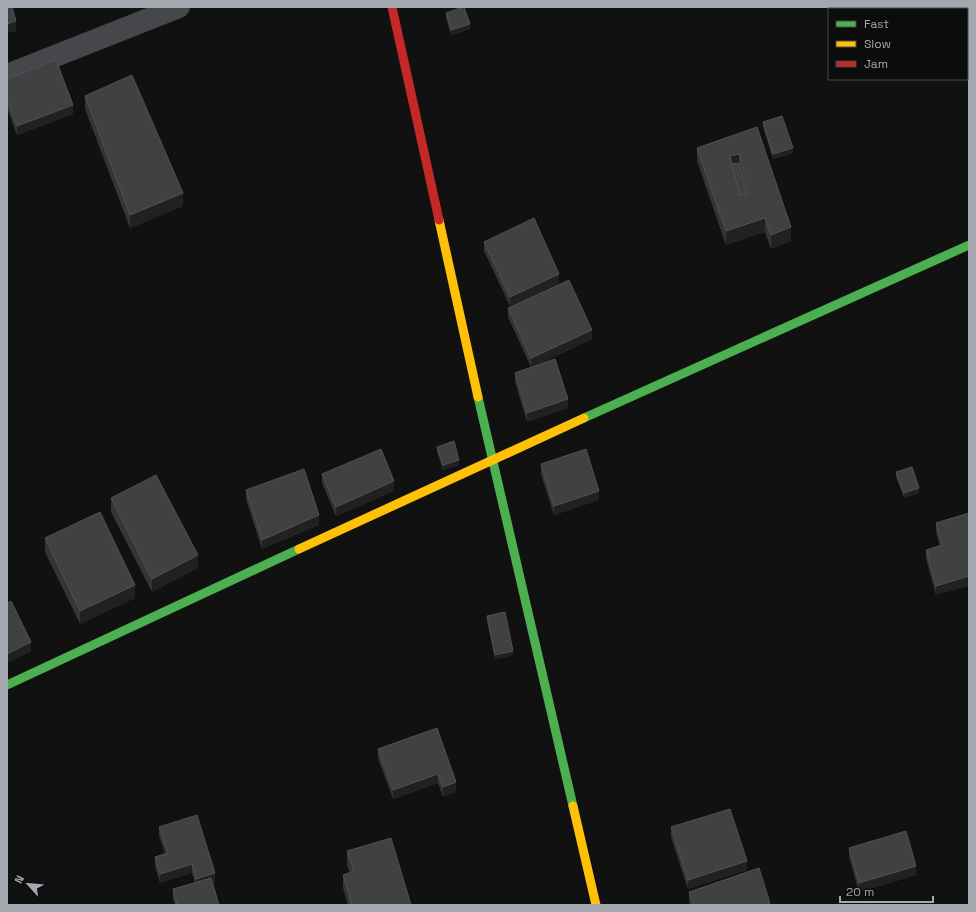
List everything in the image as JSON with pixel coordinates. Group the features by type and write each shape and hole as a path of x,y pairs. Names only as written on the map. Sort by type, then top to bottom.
{"street":[{"path":"7,75 179,7"},
{"path":"392,7 492,459 596,905"},
{"path":"7,685 492,459 969,245"}],"building":[{"path":"7,7 12,7 16,21 7,24"},
{"path":"463,7 470,24 451,30 446,13"},
{"path":"56,60 73,105 17,126 7,99 7,79"},
{"path":"132,75 183,193 130,215 85,96"},
{"path":"782,116 793,148 773,154 763,122"},
{"path":"757,127 791,227 771,235 765,218 726,231 697,148","holes":["739,154 749,193 740,195 730,156"]},
{"path":"739,163 747,194 740,195 732,164"},
{"path":"534,218 559,274 510,297 484,242"},
{"path":"569,280 592,330 531,358 508,308"},
{"path":"555,359 568,399 527,413 515,373"},
{"path":"454,441 459,460 443,465 437,447"},
{"path":"381,449 394,481 336,507 322,474"},
{"path":"586,449 599,491 554,506 541,464"},
{"path":"912,467 919,488 904,493 896,472"},
{"path":"304,469 319,515 262,540 246,490"},
{"path":"156,475 198,555 152,579 111,498"},
{"path":"100,512 135,585 80,611 45,538"},
{"path":"969,513 969,576 936,586 926,550 942,545 936,523"},
{"path":"11,601 31,642 7,654 7,603"},
{"path":"505,612 513,651 495,655 487,616"},
{"path":"437,728 456,782 443,787 438,774 393,790 378,749"},
{"path":"730,809 747,861 688,880 671,827"},
{"path":"197,815 215,873 196,879 192,864 160,874 155,857 168,853 159,827"},
{"path":"906,831 916,866 859,883 849,848"},
{"path":"391,838 411,905 352,905 343,875 354,871 347,851"},
{"path":"759,868 770,903 764,905 693,905 689,892"},
{"path":"211,878 219,905 177,905 173,889"}],"traffic: fast":[{"path":"584,418 969,245"},
{"path":"478,397 573,806"},
{"path":"7,685 299,549"}],"traffic: slow":[{"path":"439,220 478,397"},
{"path":"299,549 584,418"},
{"path":"573,806 596,905"}],"traffic: jam":[{"path":"392,7 439,220"}]}
